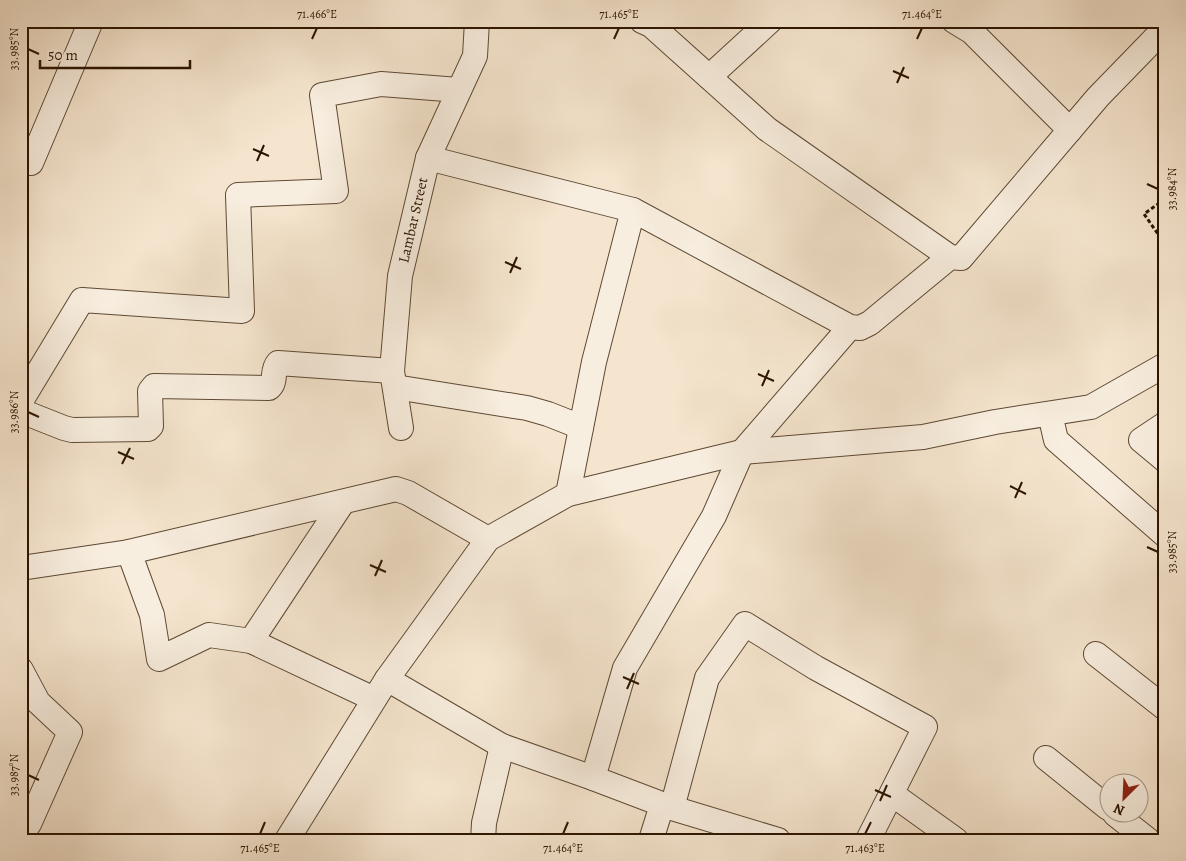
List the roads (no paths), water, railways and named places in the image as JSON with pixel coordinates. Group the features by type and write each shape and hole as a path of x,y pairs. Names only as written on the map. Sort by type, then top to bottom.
{"street":[{"path":"21,160 31,164 91,21"},
{"name":"Lambar Street","path":"401,428 394,379 400,276 428,158 475,56 477,21"},
{"path":"642,21 650,25 767,129 950,256 961,258 1098,97 1165,28"},
{"path":"709,77 770,21"},
{"path":"954,21 972,32 1070,130"},
{"path":"21,401 82,300 242,311 238,195 336,191 322,95 381,84 459,90"},
{"path":"428,158 633,210 850,327 860,328 870,323 950,256"},
{"path":"568,494 594,362 633,210"},
{"path":"594,778 625,668 714,516 742,452 850,327"},
{"path":"21,411 72,430 148,429 151,426 150,391 154,386 269,388 272,387 274,369 278,363 394,379 527,408 581,427"},
{"path":"287,840 387,679 488,539 568,494 742,452 923,437 995,422 1091,407 1165,365"},
{"path":"1050,414 1056,440 1165,535"},
{"path":"1165,424 1141,440 1165,460"},
{"path":"21,568 129,552 396,489 408,493 488,539"},
{"path":"251,641 343,502"},
{"path":"129,552 152,615 159,659 209,635 251,641 374,699"},
{"path":"651,840 667,807 706,678 745,624 816,668 925,727 868,840"},
{"path":"1096,654 1165,708"},
{"path":"21,670 38,702 70,732 29,824 21,821"},
{"path":"387,679 502,746 594,778 667,807 778,840"},
{"path":"483,840 484,823 502,746"},
{"path":"1046,758 1098,800"},
{"path":"892,794 956,840"},
{"path":"1128,824 1148,840"}]}
